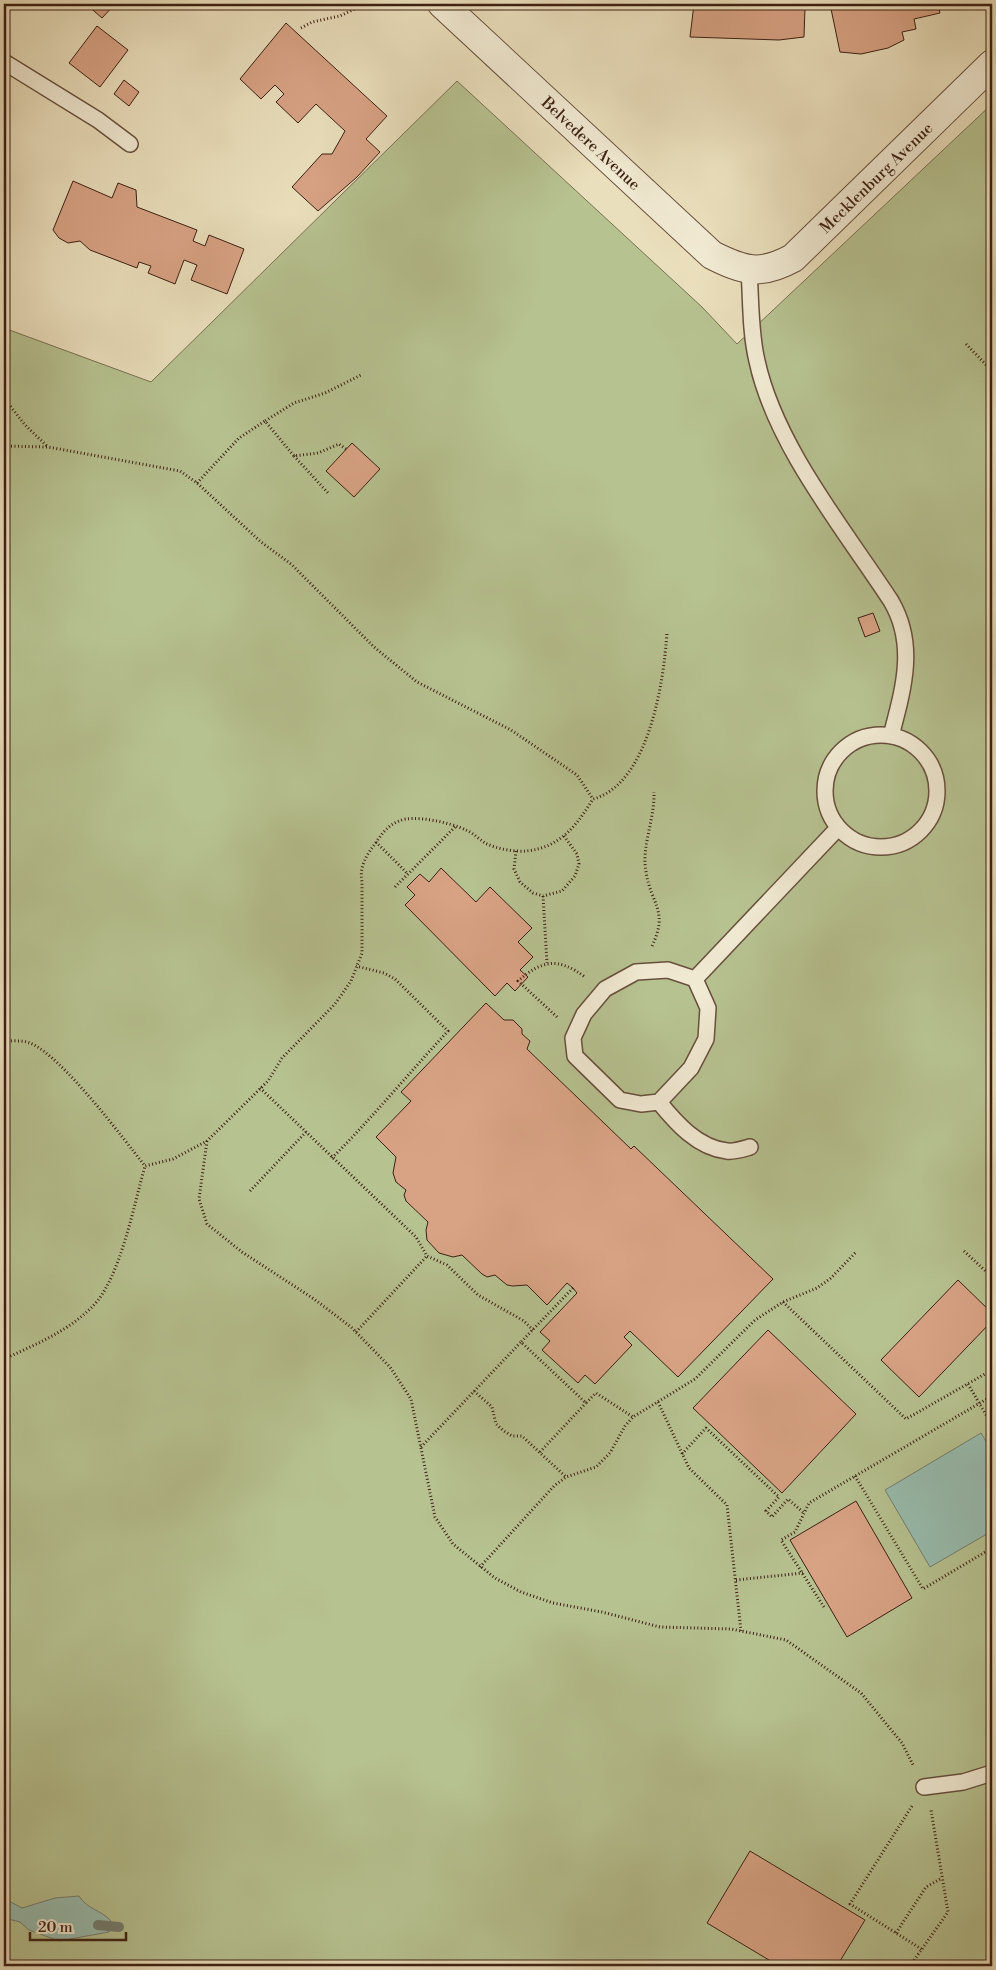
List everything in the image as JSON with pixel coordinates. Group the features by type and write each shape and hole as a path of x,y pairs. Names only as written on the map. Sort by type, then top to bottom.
{"street":[{"name":"Belvedere Avenue","path":"442,4 712,255 736,267 749,270"},
{"name":"Mecklenburg Avenue","path":"749,270 762,270 793,258 992,64"}],"lane":[{"path":"4,62 98,120 130,144"},
{"path":"749,270 756,359 777,423 805,470 895,607 906,634 907,659 902,692 891,736"},
{"path":"875,735 891,736 908,741 922,752 932,766 938,782 938,800 932,816 922,831 909,841 894,846 878,848 863,845 848,838 838,828 828,811 825,794 827,777 834,762 844,749 859,740 875,735"},
{"path":"696,979 838,828"},
{"path":"668,970 696,979 708,1008 706,1039 691,1068 659,1102 641,1104 620,1100 575,1056 573,1038 584,1014 605,989 636,972 668,970"},
{"path":"659,1102 675,1122 704,1145 728,1152 750,1147"},
{"path":"924,1786 963,1782 992,1773"}],"path":[{"path":"301,28 312,22 340,16 365,4"},
{"path":"966,344 992,371"},
{"path":"197,483 239,438 294,403 325,393 361,375"},
{"path":"4,398 25,425 48,447"},
{"path":"265,421 329,494"},
{"path":"294,456 318,453 339,444 346,449"},
{"path":"4,446 48,447 180,471 197,483 261,542 292,564 374,647 417,682 511,730 577,775 593,799"},
{"path":"145,1166 173,1160 207,1140 268,1081 282,1058 335,1004 351,981 362,953 360,872 363,862 386,829 401,820 442,821 467,830 486,843 516,851 528,851 558,841 577,825 593,799 604,796 630,769 648,738 658,698 667,632"},
{"path":"651,947 660,923 657,904 646,874 644,858 655,810 654,792"},
{"path":"395,887 456,826"},
{"path":"516,851 514,869 520,882 534,893 543,896 562,891 575,876 580,864 577,854 564,836"},
{"path":"376,842 408,874"},
{"path":"543,896 548,963"},
{"path":"560,1020 518,981 532,969 548,963 563,964 587,979"},
{"path":"332,1158 370,1120 396,1086 448,1031 395,979 384,973 356,966"},
{"path":"4,1041 30,1043 46,1052 101,1112 145,1166"},
{"path":"260,1088 416,1237 427,1256 448,1265 478,1295 518,1317 533,1330"},
{"path":"250,1191 306,1132"},
{"path":"207,1140 199,1199 207,1224 242,1252 314,1299 356,1332 390,1367 411,1399 435,1517 453,1544 480,1567 495,1578 521,1592 553,1603 602,1612 660,1627 741,1631 786,1640 861,1693 902,1743 924,1786 930,1803 948,1912 910,1966"},
{"path":"4,1359 52,1336 73,1323 93,1307 105,1292 120,1253 145,1166"},
{"path":"964,1251 992,1277"},
{"path":"480,1567 554,1486 566,1477 596,1467 610,1453 624,1426 633,1417 695,1379 755,1320 783,1302 816,1288 831,1278 856,1252"},
{"path":"356,1332 427,1256"},
{"path":"421,1447 573,1288"},
{"path":"783,1302 906,1419 992,1370"},
{"path":"521,1342 586,1403"},
{"path":"968,1384 992,1425"},
{"path":"474,1391 492,1407 496,1424 512,1436 522,1436 566,1477"},
{"path":"540,1452 596,1393 633,1417"},
{"path":"824,1607 781,1540 795,1532 809,1503 992,1396"},
{"path":"658,1402 693,1473 727,1505 741,1631"},
{"path":"682,1454 706,1428 779,1496 766,1511 772,1517 788,1499 804,1513"},
{"path":"855,1476 923,1589 992,1548"},
{"path":"736,1580 803,1573"},
{"path":"923,1950 850,1904 924,1786"},
{"path":"896,1933 926,1887 942,1878"}],"green space":[{"path":"457,81 702,307 737,344 992,104 992,1966 4,1966 4,328 151,382"}],"shaded area":[{"path":"981,1433 992,1451 992,1531 930,1567 885,1490"},
{"path":"79,1896 86,1904 111,1921 109,1932 59,1941 29,1930 20,1922 4,1918 4,1907 7,1900 22,1908 55,1898"}],"building":[{"path":"86,4 115,4 102,18"},
{"path":"694,4 787,4 787,7 805,7 804,37 779,40 690,37"},
{"path":"830,4 938,4 940,13 914,19 916,29 902,32 904,40 888,48 861,54 840,52"},
{"path":"286,23 387,116 366,139 380,152 357,177 318,211 292,187 322,154 332,154 345,131 316,104 298,123 276,102 284,94 275,85 261,99 240,79"},
{"path":"97,26 128,50 100,87 69,63"},
{"path":"124,80 139,92 129,106 114,94"},
{"path":"73,181 112,198 118,183 136,190 137,207 197,230 193,241 205,246 209,235 244,249 227,294 191,280 197,265 184,260 175,284 148,273 151,266 139,262 137,268 90,250 80,241 68,243 59,238 53,230"},
{"path":"352,443 380,469 354,497 326,471"},
{"path":"873,613 880,631 865,637 858,618"},
{"path":"441,868 476,902 490,887 532,928 518,942 533,957 520,970 528,977 515,991 507,983 495,996 405,905 415,895 407,887 420,874 429,882"},
{"path":"486,1003 504,1020 513,1020 522,1029 522,1034 530,1041 527,1049 631,1149 634,1146 773,1279 678,1377 630,1331 624,1337 632,1345 595,1384 585,1375 578,1383 542,1350 550,1341 540,1332 577,1293 573,1288 567,1283 547,1305 527,1285 507,1285 495,1275 487,1277 482,1274 462,1255 453,1257 439,1253 427,1240 426,1230 428,1222 406,1201 404,1195 406,1190 396,1182 393,1173 396,1157 376,1137 411,1101 401,1092"},
{"path":"958,1280 992,1313 992,1321 919,1397 881,1360"},
{"path":"768,1330 856,1414 782,1493 693,1408"},
{"path":"856,1501 912,1598 847,1637 790,1540"},
{"path":"750,1851 865,1920 837,1966 779,1966 707,1923"}],"waterway":[{"path":"98,1925 119,1927"}]}
